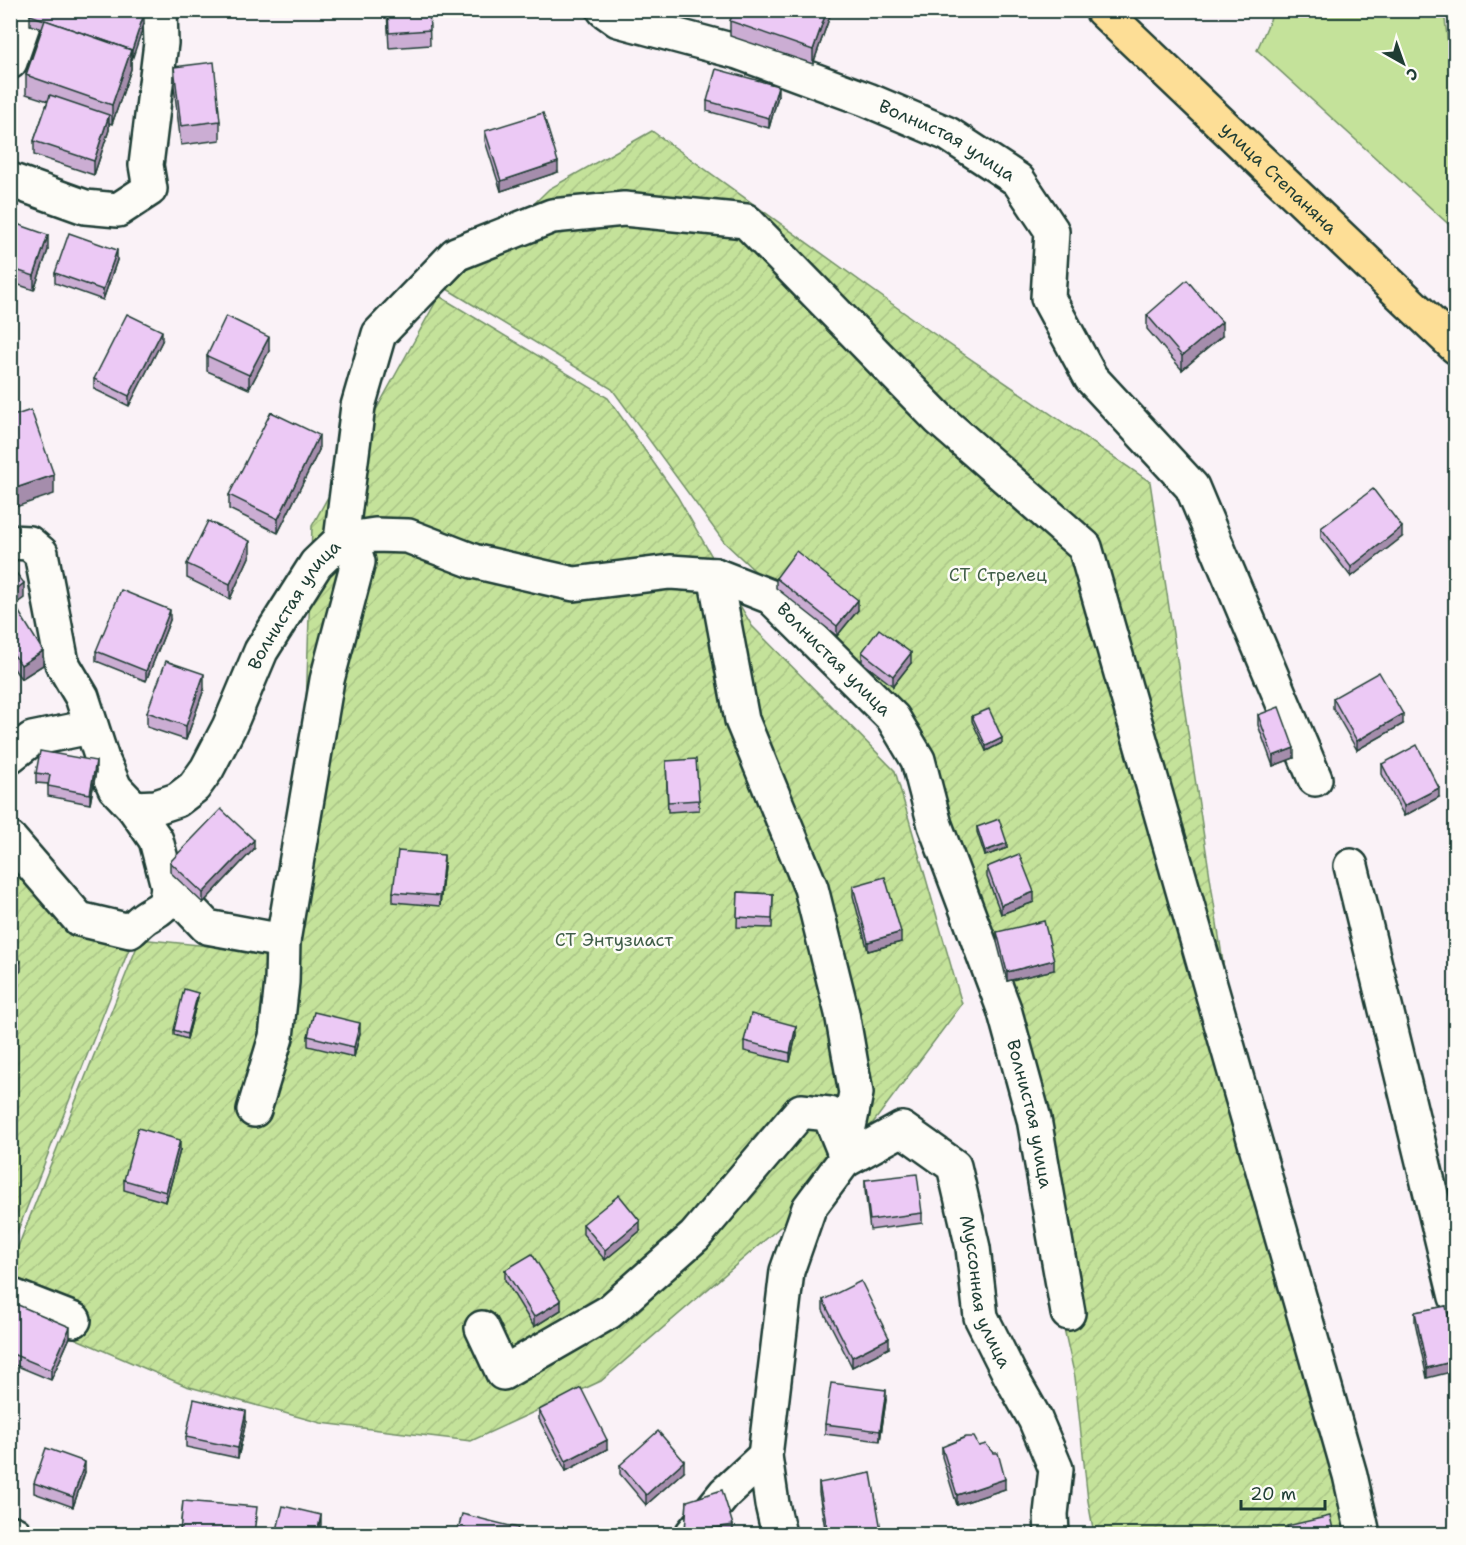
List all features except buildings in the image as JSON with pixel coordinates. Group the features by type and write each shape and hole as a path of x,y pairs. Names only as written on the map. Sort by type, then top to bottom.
{"main road":[{"name":"улица Степаняна","path":"1102,10 1455,347"}],"street":[{"path":"10,63 28,10"},
{"path":"10,180 85,207 118,210 150,189 146,165 161,43 160,10"},
{"name":"Волнистая улица","path":"604,10 618,20 738,52 868,100 948,134 1018,180 1052,231 1048,298 1091,378 1192,487 1315,779"},
{"path":"254,1110 276,1038 282,982 283,941 327,680 358,562 355,552 341,540 358,406 379,334 456,254 552,216 624,209 746,221 939,419 1085,547 1347,1464 1364,1534"},
{"name":"Волнистая улица","path":"134,808 156,807 177,800 194,787 207,770 229,727 261,651 316,564 341,540 375,535 408,536 473,561 574,584 670,572 715,575 771,597 893,718 918,760 935,825 1004,1009 1034,1119 1068,1313"},
{"path":"10,542 29,543 41,553 62,663 82,697 90,727 115,788 134,808 156,840 168,886 167,897 163,906 130,931 79,918 10,839"},
{"path":"715,575 741,720 811,888 842,1013 856,1093 844,1156 809,1208 787,1271 765,1456 779,1534"},
{"path":"10,756 33,739 90,727"},
{"path":"1350,866 1455,1297"},
{"path":"168,886 207,927 283,941"},
{"path":"482,1328 503,1373 609,1312 695,1236 801,1111 829,1114 844,1156"},
{"name":"Муссонная улица","path":"844,1156 902,1129 954,1166 973,1248 981,1317 1035,1419 1056,1468 1051,1514 1052,1534"},
{"path":"10,1295 74,1320"},
{"path":"692,1534 725,1493 765,1456"},
{"path":"10,1532 15,1534"}],"green space":[{"path":"1274,11 1444,11 1456,112 1455,230 1257,50"},
{"name":"СТ Стрелец","path":"652,131 924,327 1150,482 1229,1002 1354,1534 1094,1534 1088,1501 1075,1377 935,760 919,725 724,542 612,389 447,289 549,189"},
{"name":"СТ Энтузиаст","path":"439,296 608,398 677,496 752,626 895,771 962,1004 822,1191 601,1381 471,1441 321,1423 186,1386 11,1311 10,1267 140,939 298,955 312,526"},
{"path":"11,855 131,944 11,1248"}]}
